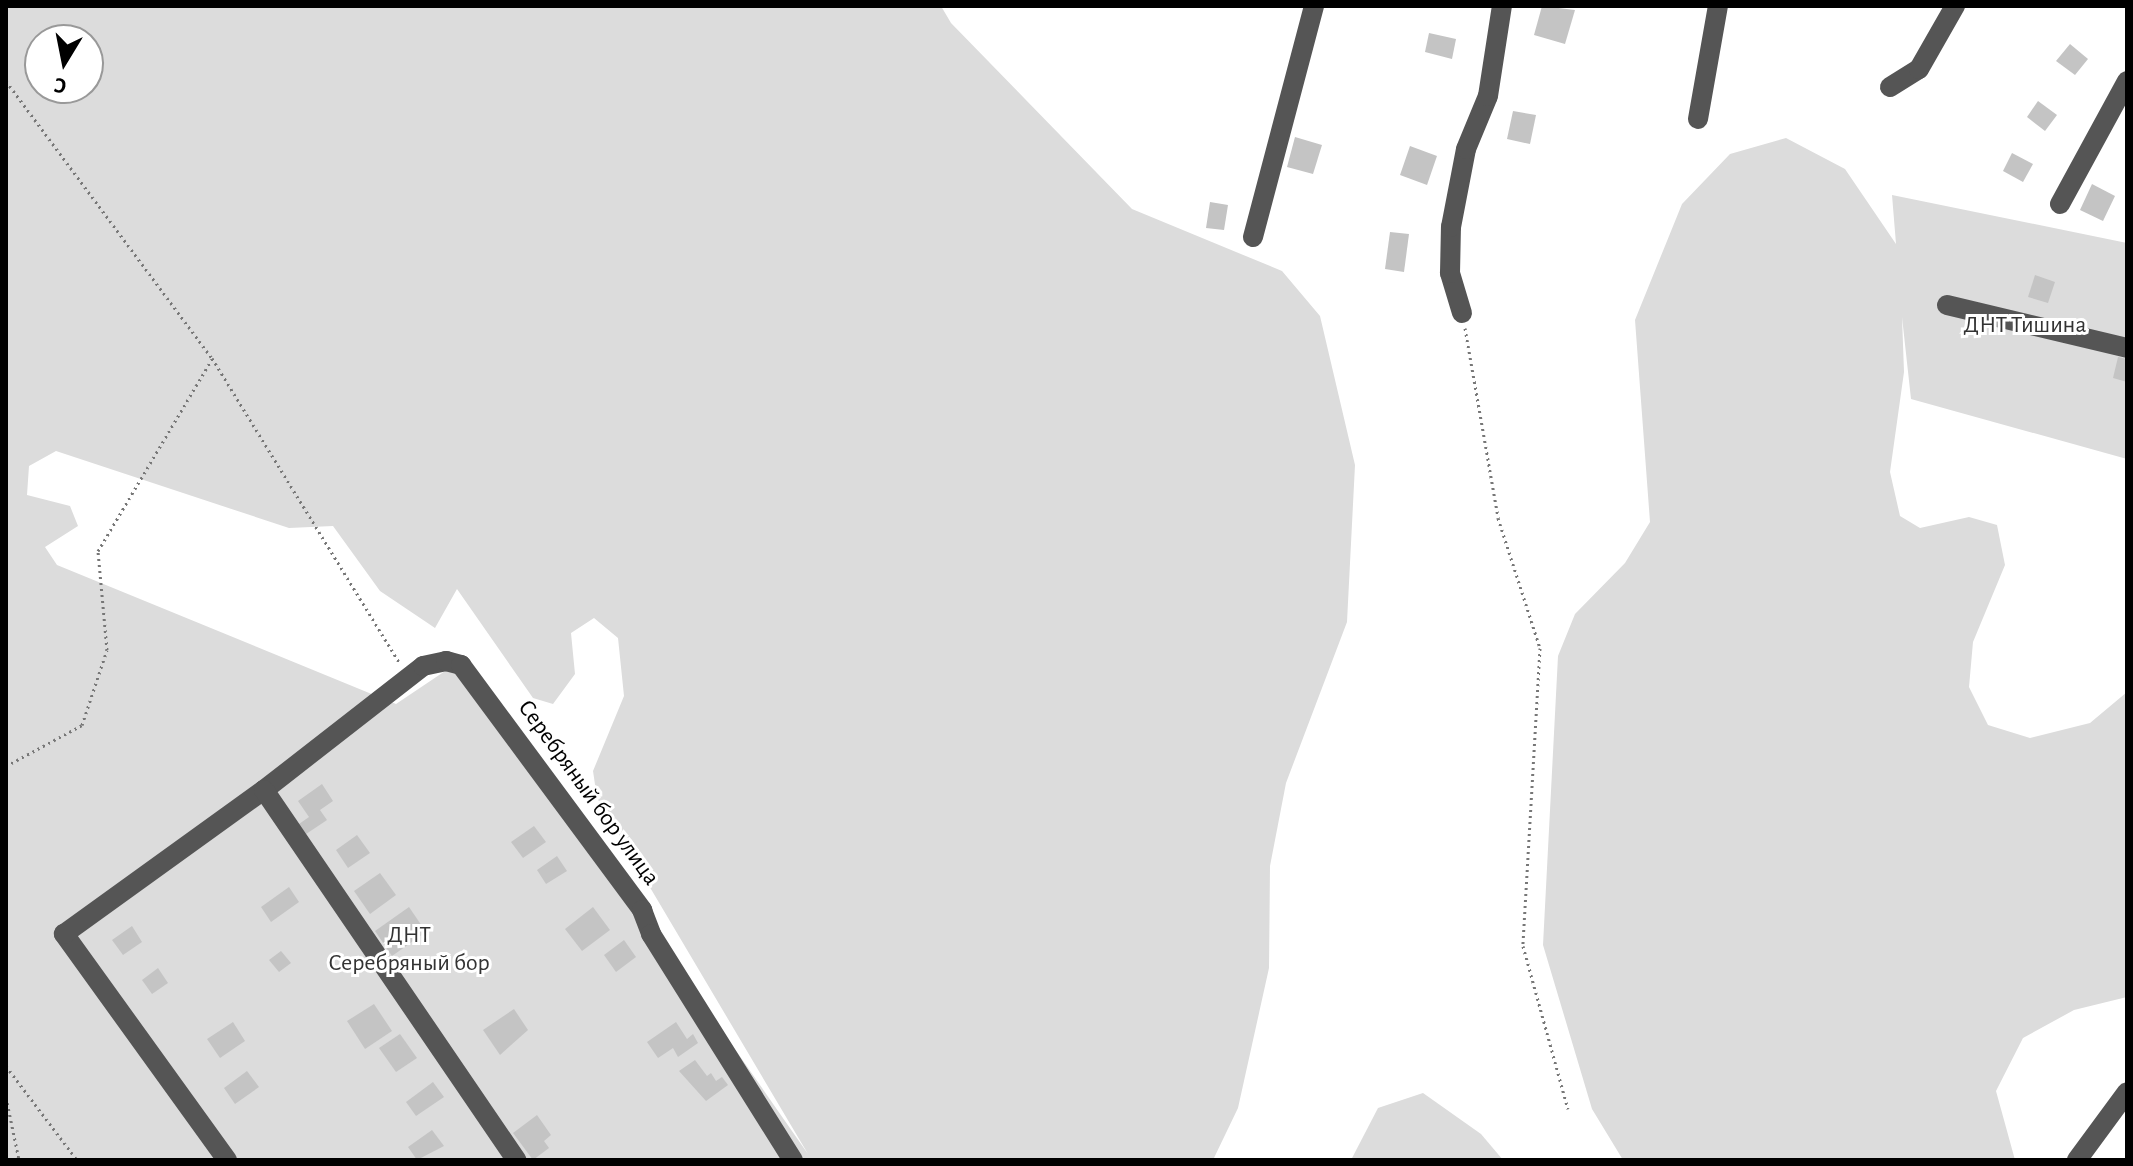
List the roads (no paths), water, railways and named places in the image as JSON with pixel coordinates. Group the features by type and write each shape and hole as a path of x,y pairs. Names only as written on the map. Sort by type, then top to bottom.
{"street":[{"path":"1253,237 1314,6"},
{"path":"1462,313 1450,273 1451,227 1466,149 1488,96 1502,6"},
{"path":"1698,119 1718,6"},
{"path":"1890,87 1919,69 1955,6"},
{"path":"2060,204 2127,81"},
{"path":"1947,305 2127,348"},
{"name":"Серебряный бор улица","path":"227,1160 64,934 264,790 408,676 434,664 461,665 642,910 651,934 793,1160"},
{"path":"264,790 516,1160"},
{"path":"2077,1160 2127,1092"}],"park label":[{"name":"ДНТ Тишина","path":"2025,326"},
{"name":"ДНТ Серебряный бор","path":"409,950"}]}
